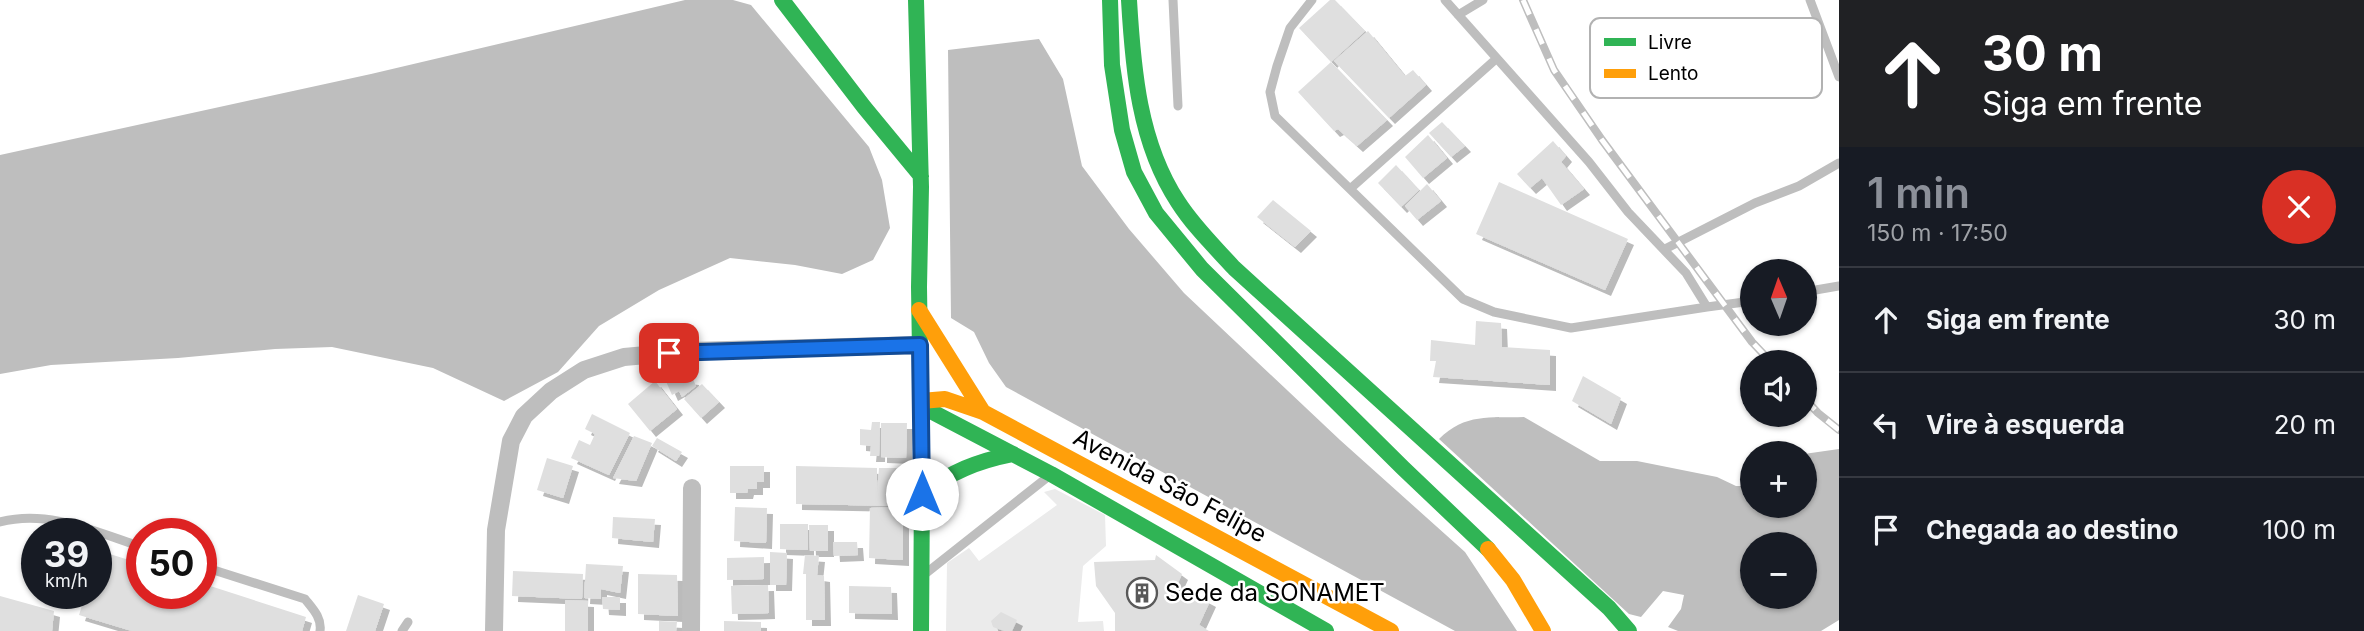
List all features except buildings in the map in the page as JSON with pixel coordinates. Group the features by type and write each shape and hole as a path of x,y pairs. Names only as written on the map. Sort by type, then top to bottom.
{"main road":[{"path":"782,0 921,176"},
{"path":"916,0 921,176 921,631"},
{"path":"1110,0 1116,97 1123,134 1134,173 1173,236 1406,470 1479,538 1503,565 1543,631"},
{"path":"1129,0 1134,66 1145,130 1157,165 1173,195 1193,223 1234,268 1609,608 1629,631"},
{"path":"919,307 983,412"},
{"name":"Avenida São Felipe","path":"921,403 933,397 947,399 983,412 1391,631"},
{"name":"Avenida São Felipe","path":"921,403 1326,631"},
{"path":"922,494 943,476 977,461 1013,454"}],"street":[{"path":"494,631 496,530 511,441 524,416 551,391 584,370 624,357 691,351 920,345"},
{"path":"691,631 692,488"}],"lane":[{"path":"1173,0 1178,106"},
{"path":"1312,0 1290,28 1277,66 1270,92 1275,116 1463,299 1494,312 1571,328 1740,303"},
{"path":"1445,0 1589,162 1628,212 1686,273 1707,307"},
{"path":"1458,15 1483,0"},
{"path":"1810,0 1818,18"},
{"path":"1822,26 1834,52 1839,77"},
{"path":"1350,189 1496,59"},
{"path":"1665,249 1707,226 1798,186 1839,163"},
{"path":"1817,290 1839,286"},
{"path":"921,577 1051,474"},
{"path":"0,522 14,518 56,519 126,542"},
{"path":"217,571 305,599 316,612 320,631"},
{"path":"402,631 408,622"}],"shaded area":[{"path":"685,0 733,0 751,5 869,147 882,180 890,228 873,260 842,274 795,265 730,258 659,290 599,326 558,372 504,401 433,368 332,347 51,365 0,374 0,155 371,74"},
{"path":"1039,39 1063,79 1082,166 1129,229 1184,293 1340,440 1465,552 1517,631 1455,631 1006,387 989,363 974,332 951,318 948,50"},
{"path":"1524,417 1600,461 1637,461 1717,477 1740,486 1740,518 1817,518 1817,452 1839,449 1839,620 1821,631 1678,631 1668,627 1681,609 1684,595 1663,591 1641,617 1629,614 1439,439 1458,425 1489,418"},
{"path":"1055,489 1105,515 1106,546 1083,566 1078,622 1103,621 1104,631 946,631 947,563 969,548 979,561 1057,505 1044,492"}],"railway":[{"path":"1523,0 1554,70 1602,140 1760,350"},
{"path":"1817,412 1839,430"}],"traffic: fast":[{"path":"782,0 921,176"},
{"path":"916,0 921,187 921,631"},
{"path":"1110,0 1112,65 1122,130 1134,172 1156,213 1202,269 1488,549"},
{"path":"1129,0 1136,79 1146,130 1165,179 1191,220 1234,268 1609,608 1629,631"},
{"path":"921,406 1051,474 1326,631"},
{"path":"922,494 965,468 1013,454"}],"traffic: slow":[{"path":"919,310 983,412"},
{"path":"921,401 945,399 983,412 1391,631"},
{"path":"1488,549 1513,580 1543,631"}],"place":[{"name":"Sede da SONAMET","path":"1142,593"}],"route":[{"path":"669,353 920,345 922,494"}]}
